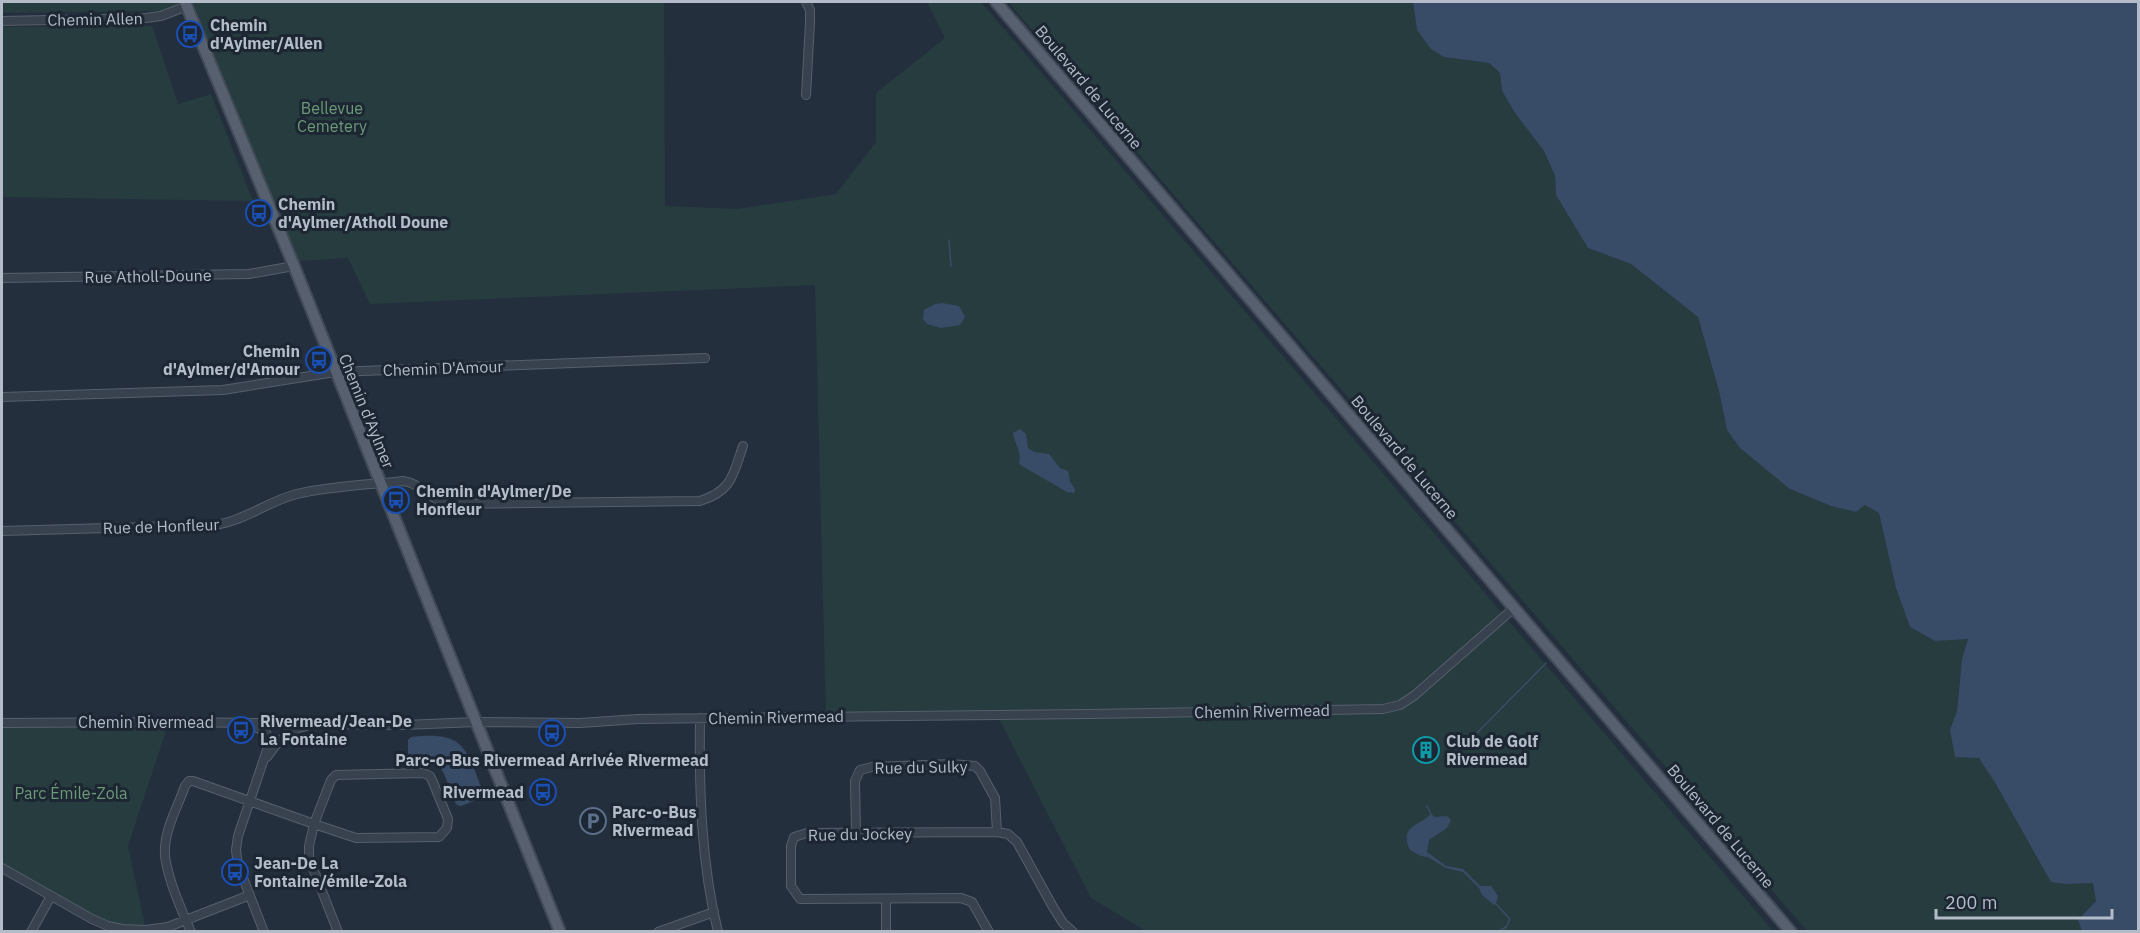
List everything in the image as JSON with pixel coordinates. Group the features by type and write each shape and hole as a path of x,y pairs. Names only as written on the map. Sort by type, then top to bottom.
{"main road":[{"name":"Boulevard de Lucerne","path":"996,2 1791,932"},
{"name":"Chemin d'Aylmer","path":"186,4 294,266 560,932"}],"street":[{"path":"806,2 810,10 806,95"},
{"name":"Chemin Allen","path":"2,21 146,18 161,16 186,4"},
{"name":"Rue Atholl-Doune","path":"2,278 249,274 294,266"},
{"name":"Chemin D'Amour","path":"2,397 224,390 335,372 705,358"},
{"name":"Rue de Honfleur","path":"2,531 214,525 234,521 274,502 298,494 408,481 439,501 454,504 700,501 720,494 728,487 743,446"},
{"name":"Chemin Rivermead","path":"2,723 231,722 404,725 476,722 580,723 638,719 1384,709 1400,705 1415,695 1514,608"},
{"path":"700,718 703,830 718,932"},
{"path":"231,722 261,728 270,741 238,836 236,850 238,865 264,932"},
{"path":"265,760 283,723"},
{"path":"265,760 279,740 294,730 330,724"},
{"name":"Rue du Sulky","path":"856,833 855,781 860,770 873,767 951,764 970,765 980,771 995,798 997,832"},
{"path":"191,932 167,869 164,851 166,838 185,786 189,781 197,781 314,824 356,838 433,838 446,832 448,824 430,776 423,773 336,775 331,780 314,824 309,858 338,932"},
{"path":"997,832 1008,834 1017,842 1053,908 1073,932"},
{"name":"Rue du Jockey","path":"989,932 972,902 961,898 800,899 791,886 791,846 794,837 807,833 997,832"},
{"path":"2,868 107,929 158,929 250,895"},
{"path":"31,932 51,896"},
{"path":"886,899 886,932"},
{"path":"658,932 714,912"}],"green space":[{"path":"2,2 179,2 180,4 172,11 2,13"},
{"name":"Club de Golf Rivermead","path":"193,2 664,2 665,206 738,209 836,194 876,142 876,93 945,38 927,2 981,2 1773,931 1146,931 1091,898 997,715 826,717 815,285 370,304 348,258 298,261"},
{"path":"1008,2 1413,2 1417,30 1444,57 1489,63 1500,73 1502,91 1515,113 1544,151 1555,176 1556,195 1588,248 1631,264 1698,317 1719,391 1727,430 1790,489 1831,506 1856,512 1865,505 1879,513 1896,588 1910,627 1935,641 1968,638 1962,659 1957,711 1950,730 1979,758 2066,884 2093,882 2096,901 2078,920 2082,931 1807,931"},
{"path":"152,26 178,104 211,94 253,201 2,197 2,27"},
{"name":"Parc Émile-Zola","path":"169,722 128,846 146,930 108,926 2,868 2,723"}],"water":[{"path":"1413,2 2138,2 2138,931 2082,931 2078,920 2096,901 2093,883 2051,882 1979,758 1955,757 1950,730 1957,711 1962,659 1968,639 1935,641 1910,627 1896,588 1879,513 1865,505 1856,512 1831,506 1790,489 1740,448 1727,430 1719,391 1698,317 1631,264 1588,248 1556,195 1555,176 1544,151 1515,113 1502,91 1500,73 1489,63 1444,57 1431,49 1417,30"},
{"path":"942,303 959,306 965,317 960,325 941,328 927,324 923,319 924,310"},
{"path":"1020,429 1026,434 1028,448 1034,452 1049,454 1060,468 1068,471 1070,482 1075,489 1074,493 1067,492 1019,463 1019,452 1013,433"},
{"path":"411,737 443,737 461,746 472,764 483,792 481,798 461,806 457,805 443,771 435,763 408,757 408,740"},
{"path":"1431,814 1435,817 1447,816 1451,820 1447,828 1429,840 1427,852 1446,866 1463,869 1480,886 1491,886 1498,896 1494,905 1482,895 1479,888 1463,872 1446,868 1410,850 1407,842 1409,831"}],"waterway":[{"path":"949,240 951,266"},
{"path":"1458,754 1462,743 1475,735 1546,663"},
{"path":"1427,806 1431,814"},
{"path":"1495,903 1510,919 1506,927 1499,931"}],"place":[{"name":"Chemin d'Aylmer/Allen","path":"190,34"},
{"name":"Chemin d'Aylmer/Atholl Doune","path":"259,213"},
{"name":"Chemin d'Aylmer/d'Amour","path":"319,360"},
{"name":"Chemin d'Aylmer/De Honfleur","path":"396,500"},
{"name":"Rivermead/Jean-De La Fontaine","path":"241,730"},
{"name":"Parc-o-Bus Rivermead Arrivée Rivermead","path":"552,733"},
{"name":"Club de Golf Rivermead","path":"1426,750"},
{"name":"Rivermead","path":"543,792"},
{"name":"Parc-o-Bus Rivermead","path":"593,821"},
{"name":"Jean-De La Fontaine/émile-Zola","path":"235,872"}],"park label":[{"name":"Bellevue Cemetery","path":"332,117"}]}
